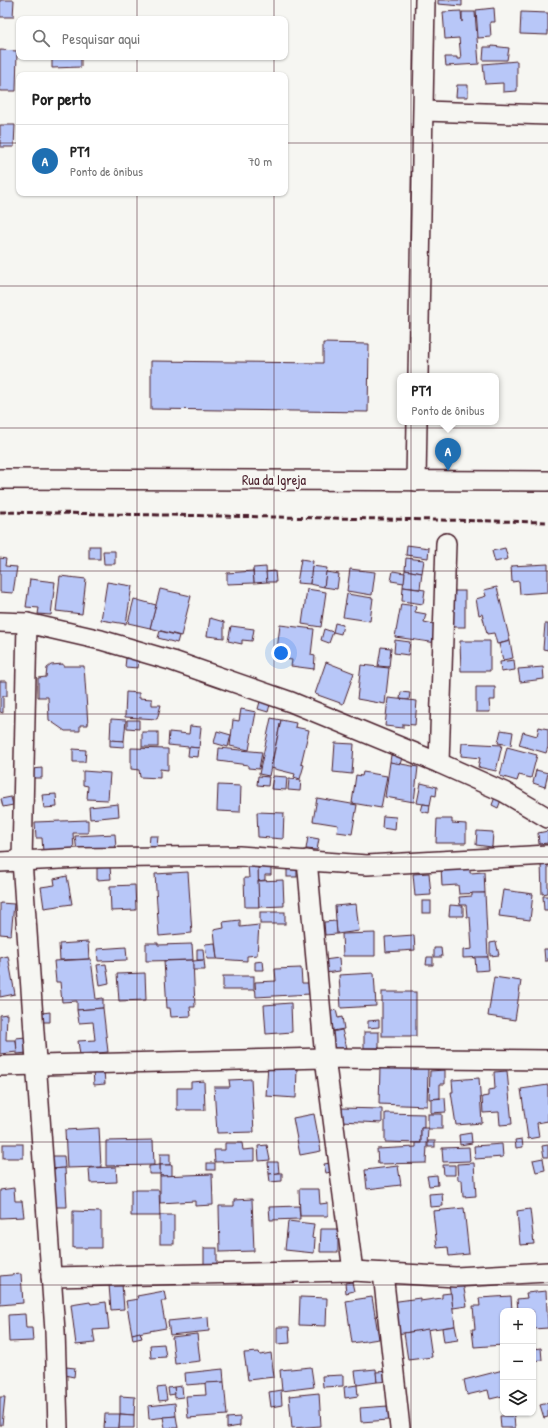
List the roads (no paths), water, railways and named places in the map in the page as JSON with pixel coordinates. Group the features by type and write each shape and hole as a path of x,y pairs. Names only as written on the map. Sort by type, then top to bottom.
{"street":[{"path":"418,373 425,0"},
{"path":"424,111 548,115"},
{"path":"416,480 417,425"},
{"name":"Rua da Igreja","path":"0,478 548,481"},
{"path":"439,763 446,543"},
{"path":"0,622 27,622 101,640 174,661 291,702 439,763 504,792 548,818"},
{"path":"27,622 22,861 55,1331 58,1428"},
{"path":"0,862 80,858 239,856 367,865 548,855"},
{"path":"307,860 325,1058 353,1271"},
{"path":"0,1066 325,1058 548,1060"},
{"path":"51,1277 353,1271 456,1277 548,1272"},
{"path":"383,1273 400,1428"}],"railway":[{"path":"0,512 548,522"}],"place":[{"name":"PT1","path":"448,471"}]}
